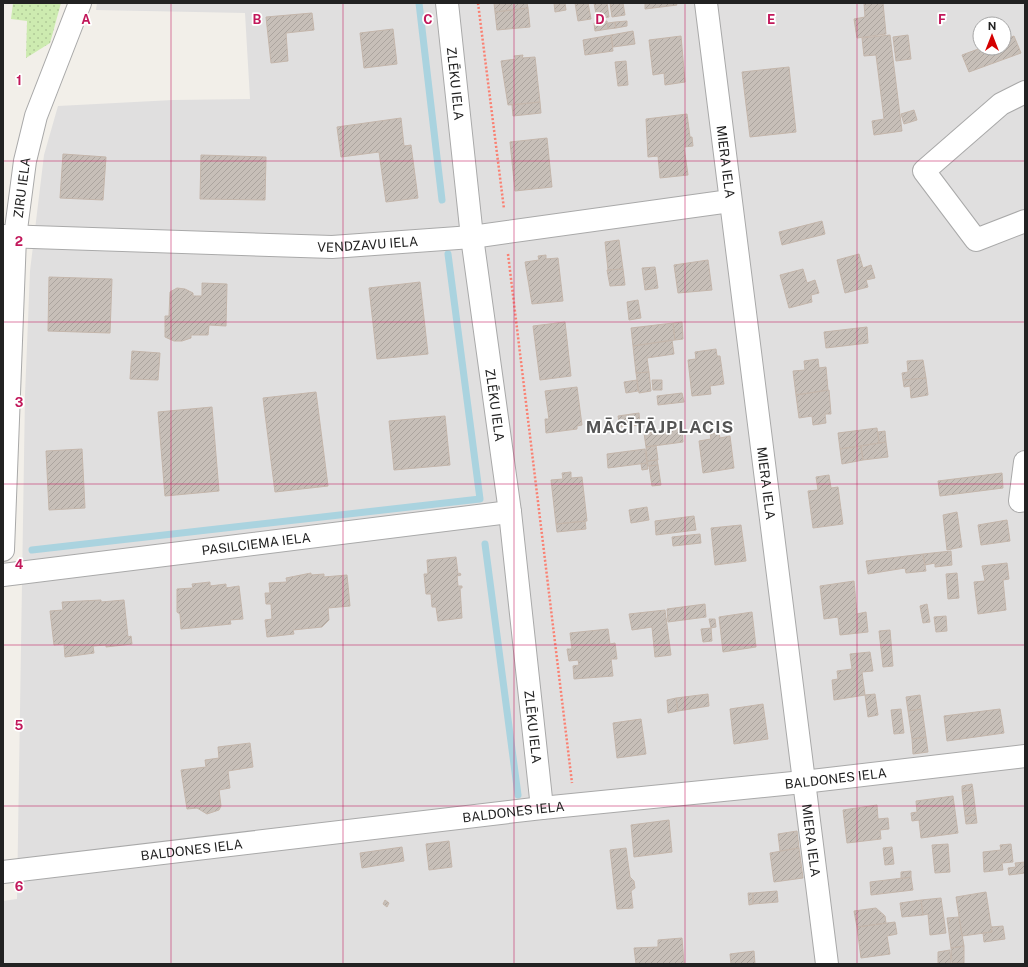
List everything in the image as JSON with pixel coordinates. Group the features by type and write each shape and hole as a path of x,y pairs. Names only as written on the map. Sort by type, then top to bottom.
{"street":[{"name":"ZIRU IELA","path":"3,550 9,237 36,116 80,3"},
{"name":"ZLĒKU IELA","path":"447,3 472,237 510,512 542,808"},
{"name":"MIERA IELA","path":"706,3 827,964"},
{"path":"1025,92 1001,104 924,171 976,240 1025,221"},
{"name":"VENDZAVU IELA","path":"9,237 332,247 472,237 730,201"},
{"path":"1020,501 1025,462"},
{"name":"PASILCIEMA IELA","path":"3,575 510,512"},
{"name":"BALDONES IELA","path":"3,872 542,808 803,782 1025,756"}],"path":[{"path":"478,3 508,232 508,251 573,788"}],"shaded area":[{"path":"97,3 1025,3 1025,964 3,964 3,901 17,899 25,395 30,271 44,155 58,106 173,100 250,99 245,13 96,10"}],"green space":[{"path":"13,3 61,3 50,43 26,58 27,21 11,19"}],"building":[{"path":"494,3 527,3 528,8 495,12"},
{"path":"554,3 565,3 566,10 555,12"},
{"path":"575,3 588,3 591,19 578,21"},
{"path":"594,3 607,3 609,17 597,19"},
{"path":"610,3 623,3 625,15 612,17"},
{"path":"645,3 676,3 677,5 645,9"},
{"path":"864,3 883,3 886,34 857,38 854,19 865,17"},
{"path":"528,8 530,27 497,30 495,12"},
{"path":"312,13 314,30 286,33 288,61 271,63 266,17"},
{"path":"607,21 608,29 595,31 594,23"},
{"path":"627,21 627,26 616,28 615,22"},
{"path":"615,22 616,28 608,29 608,23"},
{"path":"393,29 397,64 364,68 360,33"},
{"path":"633,31 635,44 613,47 611,35"},
{"path":"611,35 613,51 585,55 583,40"},
{"path":"890,35 902,131 874,135 872,121 884,119 876,55 864,56 862,38"},
{"path":"908,35 911,59 896,61 893,37"},
{"path":"681,36 685,82 665,85 664,73 653,75 649,40"},
{"path":"1014,36 1021,53 969,72 962,55 972,51 972,56 1012,56 1012,37"},
{"path":"523,55 522,58 535,57 540,102 508,105 501,61 516,59 514,56"},
{"path":"626,61 628,85 618,86 615,62"},
{"path":"789,67 796,132 750,137 742,72"},
{"path":"540,102 541,113 513,116 512,105"},
{"path":"914,110 917,120 904,124 901,114"},
{"path":"687,114 690,137 692,137 693,146 684,147 688,175 660,178 658,156 648,157 646,119"},
{"path":"401,118 404,146 411,145 418,198 386,202 379,152 341,157 337,127"},
{"path":"547,138 552,187 515,191 510,142"},
{"path":"63,154 106,157 103,200 60,198"},
{"path":"201,155 266,157 265,200 200,199"},
{"path":"822,221 825,234 782,245 779,232"},
{"path":"619,240 623,269 608,270 605,242"},
{"path":"859,254 863,268 871,265 875,278 866,280 868,287 845,293 837,260"},
{"path":"546,255 546,259 558,258 563,301 532,304 525,262 539,260 538,256"},
{"path":"708,260 712,290 678,293 674,265"},
{"path":"655,267 658,288 645,290 642,268"},
{"path":"623,269 625,285 610,286 607,270"},
{"path":"803,269 807,283 815,280 819,293 811,295 812,302 789,308 780,275"},
{"path":"49,277 112,279 110,333 48,331"},
{"path":"420,282 428,354 377,359 369,288"},
{"path":"202,283 227,284 226,326 209,325 208,335 191,335 191,338 182,341 174,341 165,337 165,316 169,316 170,292 177,288 185,289 193,293 193,296 202,296"},
{"path":"638,300 641,318 629,320 627,302"},
{"path":"565,322 571,376 540,380 533,326"},
{"path":"682,322 683,339 675,340 673,323"},
{"path":"673,323 675,340 633,346 631,328"},
{"path":"867,327 868,343 826,348 824,332"},
{"path":"672,340 674,354 647,358 649,372 636,373 633,346"},
{"path":"716,349 717,356 720,356 724,384 710,386 711,394 692,396 688,360 696,359 695,352"},
{"path":"132,351 160,353 158,380 130,379"},
{"path":"818,359 819,368 826,367 828,390 796,395 793,371 805,370 804,361"},
{"path":"923,360 926,378 903,380 902,373 908,372 907,361"},
{"path":"649,372 651,391 639,393 636,373"},
{"path":"926,378 928,395 911,398 910,386 904,387 903,380"},
{"path":"637,380 638,391 626,393 624,382"},
{"path":"652,380 662,380 662,390 653,390"},
{"path":"577,387 582,425 577,426 577,429 546,433 545,419 549,419 545,391"},
{"path":"829,390 831,414 825,414 826,423 813,425 812,416 799,418 796,395"},
{"path":"316,392 328,486 275,492 263,398"},
{"path":"682,393 684,402 658,405 657,396"},
{"path":"212,407 219,491 165,496 158,412"},
{"path":"639,413 640,425 620,427 618,416"},
{"path":"445,416 450,465 394,470 389,421"},
{"path":"682,428 683,442 646,447 644,433"},
{"path":"877,428 879,443 840,449 838,433"},
{"path":"885,431 886,442 879,443 878,432"},
{"path":"719,433 720,438 730,436 734,468 703,473 699,441 711,439 710,434"},
{"path":"886,442 888,457 863,460 861,446"},
{"path":"656,445 658,460 647,461 646,447"},
{"path":"861,446 863,460 842,464 840,449"},
{"path":"82,449 85,508 49,510 46,451"},
{"path":"645,449 647,463 608,468 607,454"},
{"path":"657,460 658,465 648,466 647,461"},
{"path":"647,463 648,469 642,470 641,464"},
{"path":"658,465 661,485 652,486 649,466"},
{"path":"571,472 571,478 582,477 587,521 556,524 551,480 563,479 562,473"},
{"path":"1002,473 1003,488 940,496 938,481"},
{"path":"829,475 831,488 838,487 843,524 813,528 808,491 818,490 816,477"},
{"path":"647,507 649,520 631,523 629,510"},
{"path":"957,512 962,547 947,550 943,515"},
{"path":"694,516 696,530 656,535 655,521"},
{"path":"1007,520 1010,541 981,545 978,525"},
{"path":"585,521 586,529 557,532 556,524"},
{"path":"741,525 746,561 715,565 711,528"},
{"path":"700,534 701,543 673,546 672,537"},
{"path":"951,551 952,565 935,567 935,563 925,565 923,554"},
{"path":"923,554 926,571 906,573 905,568 868,574 866,561"},
{"path":"456,557 458,574 460,573 461,575 457,576 458,586 462,586 462,588 460,588 462,618 438,621 436,607 432,607 431,594 426,594 424,574 428,574 427,560"},
{"path":"1007,563 1009,579 1003,580 1006,610 978,614 974,582 985,581 982,566"},
{"path":"311,573 311,575 324,574 324,577 347,575 350,606 328,608 329,620 322,627 293,630 294,634 267,637 265,620 272,619 271,604 266,604 265,593 270,593 269,583 287,582 286,578"},
{"path":"957,573 959,598 948,599 946,574"},
{"path":"854,581 857,614 866,612 868,632 840,635 838,617 824,619 820,586"},
{"path":"210,582 210,586 226,584 226,588 239,586 243,619 230,620 231,624 181,629 180,614 177,612 177,589 193,588 192,584"},
{"path":"101,600 101,602 124,600 128,637 131,636 132,644 106,647 106,645 93,646 94,653 65,657 64,644 54,645 50,611 63,610 62,602"},
{"path":"705,604 706,617 668,622 667,609"},
{"path":"927,604 930,622 923,623 920,606"},
{"path":"665,610 671,655 655,657 652,627 632,630 629,614"},
{"path":"752,612 756,647 723,652 719,617"},
{"path":"946,616 947,631 936,632 934,617"},
{"path":"709,619 715,619 716,627 711,628"},
{"path":"711,628 712,641 703,642 701,629"},
{"path":"608,629 610,644 615,643 617,659 611,659 613,676 574,679 573,666 579,665 578,660 569,661 567,649 572,649 570,633"},
{"path":"890,630 893,666 883,667 879,631"},
{"path":"870,652 873,671 862,672 865,695 834,700 832,680 838,679 837,671 852,669 850,654"},
{"path":"708,694 709,706 678,711 676,698"},
{"path":"875,694 878,715 868,717 865,695"},
{"path":"920,695 922,709 908,711 906,697"},
{"path":"676,698 678,711 668,713 667,700"},
{"path":"763,704 768,739 734,744 730,709"},
{"path":"901,709 904,733 894,734 891,710"},
{"path":"922,709 926,737 912,739 908,711"},
{"path":"1000,709 1004,733 947,741 944,716"},
{"path":"641,719 646,754 617,758 613,723"},
{"path":"926,737 928,752 913,754 912,739"},
{"path":"250,743 253,767 228,771 230,788 219,790 221,806 219,810 207,814 197,808 187,809 181,770 206,767 205,760 219,758 218,747"},
{"path":"972,784 973,790 962,791 962,786"},
{"path":"973,790 976,815 965,816 962,791"},
{"path":"953,796 958,833 921,838 919,820 912,821 911,813 917,812 916,801"},
{"path":"877,805 878,819 888,818 889,829 880,830 881,839 847,843 843,810"},
{"path":"976,815 977,823 966,824 965,816"},
{"path":"669,820 672,852 634,857 631,825"},
{"path":"797,831 799,848 780,851 778,834"},
{"path":"449,841 452,867 429,870 426,844"},
{"path":"948,844 950,872 935,873 932,845"},
{"path":"1011,844 1013,862 1002,863 1003,870 984,872 983,852 1001,850 1000,845"},
{"path":"402,847 404,861 362,868 360,853"},
{"path":"892,847 894,864 885,865 883,848"},
{"path":"626,848 630,877 634,881 635,888 631,891 633,908 617,909 610,850"},
{"path":"799,848 803,878 774,882 770,853"},
{"path":"1025,862 1025,873 1009,875 1008,868 1016,867 1015,863"},
{"path":"911,871 911,877 901,879 901,872"},
{"path":"911,877 913,890 871,895 870,882"},
{"path":"777,891 778,902 753,904 753,893"},
{"path":"986,892 992,932 962,936 956,897"},
{"path":"748,893 753,893 753,904 749,905"},
{"path":"941,898 946,933 930,935 928,914 923,915 921,900"},
{"path":"385,900 389,903 387,907 383,904"},
{"path":"921,900 923,915 902,917 900,903"},
{"path":"876,908 885,916 886,923 857,927 854,911"},
{"path":"959,917 964,946 951,948 947,918"},
{"path":"895,922 897,934 887,936 890,954 861,958 857,927"},
{"path":"1003,926 1005,939 984,942 983,933 992,932 991,927"},
{"path":"682,938 684,964 636,964 634,948 658,947 658,940"},
{"path":"964,946 964,963 952,963 951,948"},
{"path":"950,950 951,964 938,964 938,952"},
{"path":"754,951 755,964 731,964 730,954"}],"waterway":[{"path":"419,3 442,200"},
{"path":"32,550 480,499 448,254"},
{"path":"485,544 518,795"}],"district":[{"name":"MĀCĪTĀJPLACIS","path":"660,427"}]}
